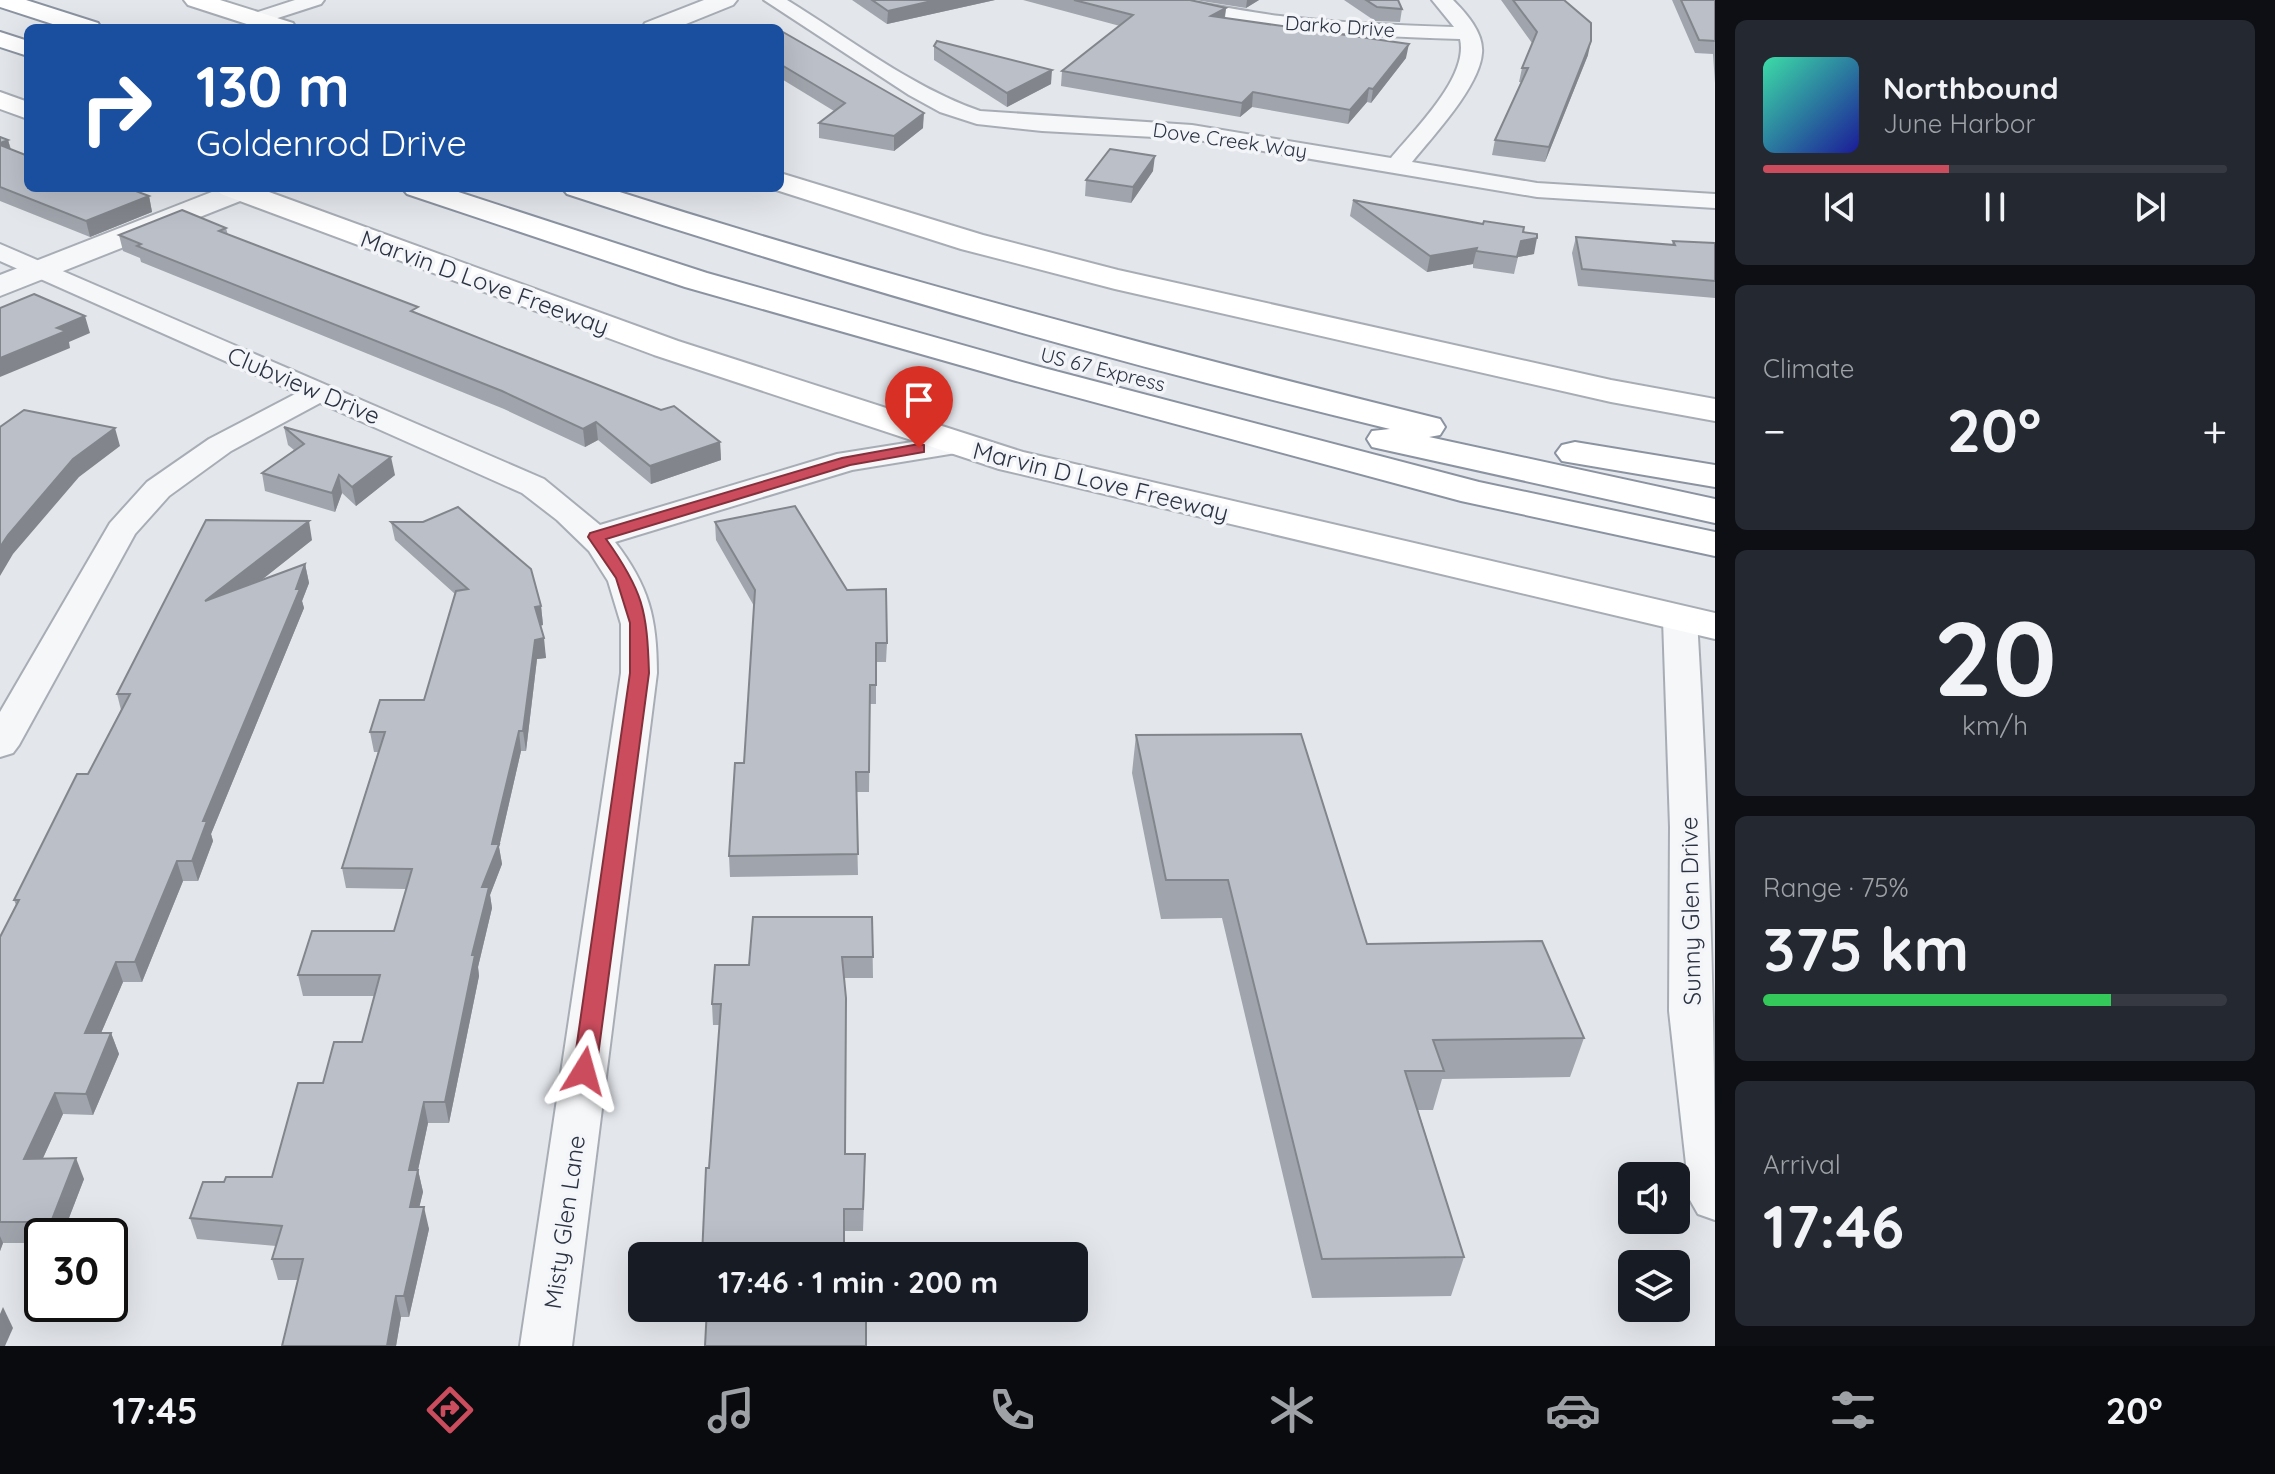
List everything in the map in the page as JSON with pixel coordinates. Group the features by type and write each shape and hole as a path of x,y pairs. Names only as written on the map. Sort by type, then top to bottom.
{"main road":[{"path":"2,0 77,24"},
{"path":"196,0 272,24"},
{"path":"0,20 24,28"},
{"path":"0,39 24,48"},
{"path":"0,100 24,109"},
{"path":"784,183 972,242 1130,283 1611,391 1715,410"},
{"name":"Marvin D Love Freeway","path":"248,192 666,348 956,444 1027,465 1698,623"},
{"path":"429,192 696,280 861,328 1475,493 1715,571"},
{"name":"US 67 Express","path":"514,192 773,275 1041,353 1333,428 1715,511"},
{"path":"590,192 940,302 1154,361 1456,433 1715,487"},
{"path":"1456,433 1715,476"},
{"path":"1475,493 1715,544"}],"street":[{"path":"256,19 314,0"},
{"path":"664,24 725,0"},
{"name":"Dove Creek Way","path":"774,0 917,90 948,107 977,117 1008,122 1192,132 1537,190 1715,201"},
{"name":"Darko Drive","path":"1166,0 1280,22 1355,29 1468,33"},
{"path":"1397,166 1466,74 1472,54 1468,33 1459,16 1442,0"},
{"path":"0,286 233,192"},
{"name":"Clubview Drive","path":"0,252 533,486 570,512 596,537"},
{"path":"0,745 89,582 130,520 158,489 220,445 320,392"},
{"path":"596,537 848,461 956,444"},
{"name":"Misty Glen Lane","path":"546,1346 639,673 638,623 625,578 596,537"},
{"name":"Sunny Glen Drive","path":"1698,623 1703,830 1691,1011 1715,1200"}],"building":[{"path":"872,0 936,0 888,11"},
{"path":"1074,0 1190,0 1226,8 1211,16 1409,44 1373,89 1369,88 1350,110 1253,92 1242,103 1062,71 1133,15"},
{"path":"1366,0 1398,0 1402,9 1377,7"},
{"path":"1513,0 1564,0 1591,23 1591,41 1549,147 1495,140 1528,68 1522,68 1537,32"},
{"path":"1681,0 1715,0 1715,41 1699,40"},
{"path":"784,33 924,113 894,136 819,123 845,103 784,66"},
{"path":"937,41 1052,70 1007,93 934,46"},
{"path":"0,145 24,154 24,192 138,192 149,196 86,221 0,187"},
{"path":"1110,149 1155,156 1133,187 1086,180"},
{"path":"1353,200 1483,224 1484,221 1524,227 1523,232 1537,234 1537,238 1521,241 1517,257 1476,251 1477,248 1430,256"},
{"path":"182,210 226,228 219,231 418,307 411,311 661,410 674,406 720,442 650,466 596,422 583,429 502,391 137,246 141,244 119,235"},
{"path":"1576,237 1675,245 1673,241 1715,243 1715,281 1582,269"},
{"path":"34,294 85,316 57,328 66,331 0,358 0,308"},
{"path":"24,410 115,428 73,459 0,547 0,427"},
{"path":"284,427 391,457 352,487 339,475 332,493 262,473 304,444"},
{"path":"795,506 847,590 886,589 887,643 876,643 876,685 870,685 869,772 856,772 858,854 729,856 735,763 744,763 755,590 715,522"},
{"path":"458,507 531,569 541,606 535,607 544,638 535,640 523,731 519,731 492,844 499,844 482,887 489,887 472,955 475,955 445,1102 424,1102 409,1170 418,1170 410,1207 424,1207 404,1296 396,1296 387,1346 282,1346 303,1259 272,1259 282,1226 190,1218 203,1182 224,1182 226,1177 272,1177 298,1083 323,1083 334,1042 362,1042 380,975 298,975 312,931 394,931 412,869 342,868 385,732 370,732 380,700 424,700 456,591 468,589 391,522 423,522"},
{"path":"206,520 309,521 205,601 305,564 296,589 300,589 203,821 207,821 192,861 177,861 135,962 116,962 85,1033 111,1033 86,1094 55,1093 24,1159 76,1158 53,1218 0,1222 0,937 19,900 14,900 77,774 88,774 130,694 117,694"},
{"path":"1301,734 1367,944 1542,941 1584,1038 1433,1040 1444,1071 1405,1071 1464,1257 1322,1259 1228,880 1166,880 1136,735"},
{"path":"753,917 872,917 873,957 842,957 846,998 845,1154 865,1154 863,1209 844,1209 844,1242 703,1242 721,1004 712,1004 715,965 749,965"},
{"path":"706,1322 866,1322 866,1346 705,1346"}],"route":[{"path":"584,1071 639,673 638,623 625,578 596,537 848,461 919,448"}]}
